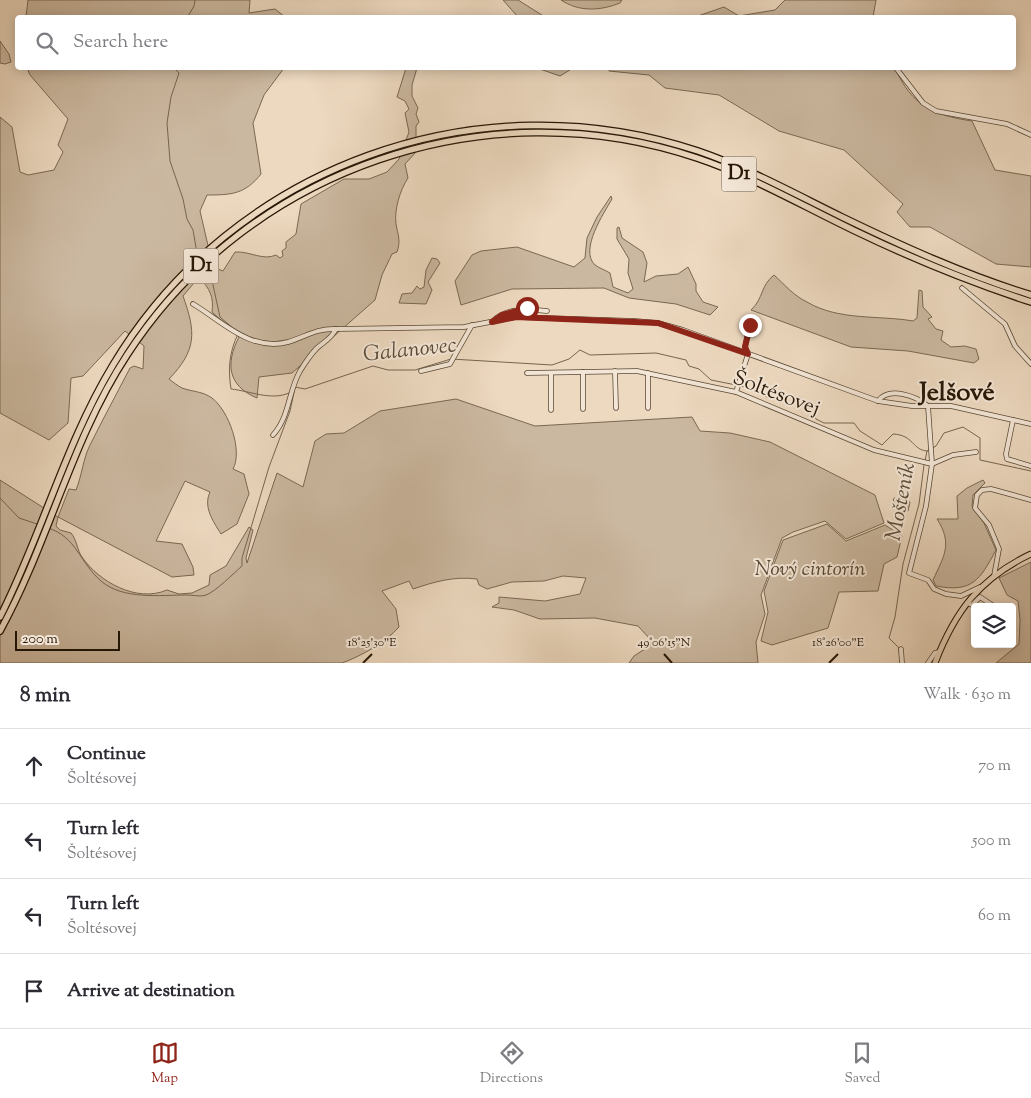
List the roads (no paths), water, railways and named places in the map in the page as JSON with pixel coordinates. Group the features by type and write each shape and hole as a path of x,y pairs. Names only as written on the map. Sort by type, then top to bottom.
{"highway":[{"name":"D1","path":"0,631 97,394 166,293 206,252 269,208 328,172 373,153 428,137 485,128 546,125 615,130 658,140 728,163 912,250 1031,295"},
{"name":"D1","path":"269,208 317,184 373,160 427,144 486,134 547,131 613,137 657,146 740,174 908,255 1031,302"},
{"name":"D1","path":"0,617 16,593"}],"main road":[{"path":"935,663 951,626 966,603 981,586 994,576 1031,554"}],"street":[{"path":"898,70 923,103 936,111 1008,124 1031,135"},
{"path":"962,288 1004,324 1015,346 1031,364"},
{"path":"193,304 226,328 269,344 287,342 321,329 336,329"},
{"name":"Šoltésovej","path":"492,322 502,315 527,308 547,311"},
{"name":"Šoltésovej","path":"336,329 472,325 516,317 658,323 878,401 928,406 954,406 1031,424"},
{"path":"421,371 450,364 472,325"},
{"name":"Šoltésovej","path":"736,392 748,354 745,347 750,325"},
{"path":"273,435 287,414 290,395 301,369 316,349 330,338 336,329"},
{"path":"615,371 616,408"},
{"name":"Šoltésovej","path":"527,374 615,371 648,373 736,392 874,450 932,464"},
{"path":"583,372 583,409"},
{"path":"551,373 551,410"},
{"path":"648,373 648,408"},
{"path":"878,401 884,395 895,393 916,398 928,406 932,464 926,506 909,572 928,580 934,589 946,594 961,596 981,586"},
{"path":"1012,420 1006,454 1007,459 1031,466"},
{"path":"932,464 953,455 976,452"},
{"path":"994,576 999,549 989,525 975,508 977,495 982,490 990,489 1031,500"},
{"path":"974,603 980,597 989,603"},
{"path":"966,603 971,605"},
{"path":"900,649 902,663"},
{"path":"928,663 935,653 940,652"}],"waterway":[{"name":"Galanovec","path":"189,15 195,0"},
{"name":"Galanovec","path":"176,70 179,73 171,97 167,123 170,161 183,199 187,219 193,230 198,259"},
{"name":"Galanovec","path":"202,272 211,276 220,317 235,330"},
{"name":"Galanovec","path":"238,334 230,361 231,389 268,396 289,393"},
{"name":"Galanovec","path":"295,387 305,389 373,366 388,370 415,370 451,359 552,365 569,359 580,350 590,355 656,353 686,360 689,366 699,369 711,380 736,385"},
{"name":"Galanovec","path":"740,386 753,388 768,398 794,396 802,398 816,419 824,423 854,423 860,431 882,445 893,434 905,437 918,448 927,451"},
{"path":"48,528 65,537 94,574 110,587 131,594 154,596 202,596 210,593 242,566 242,558 269,467 290,411 295,388"},
{"name":"Mošteník","path":"925,461 927,451 936,446 944,433 963,427 980,438 980,460 1031,471"},
{"name":"Mošteník","path":"900,663 899,648 889,638 895,617 903,564 919,504 924,465"},
{"path":"0,498 19,518 37,524"}],"district":[{"name":"Jelšové","path":"957,393"}],"park label":[{"name":"Nový cintorín","path":"810,570"}]}
